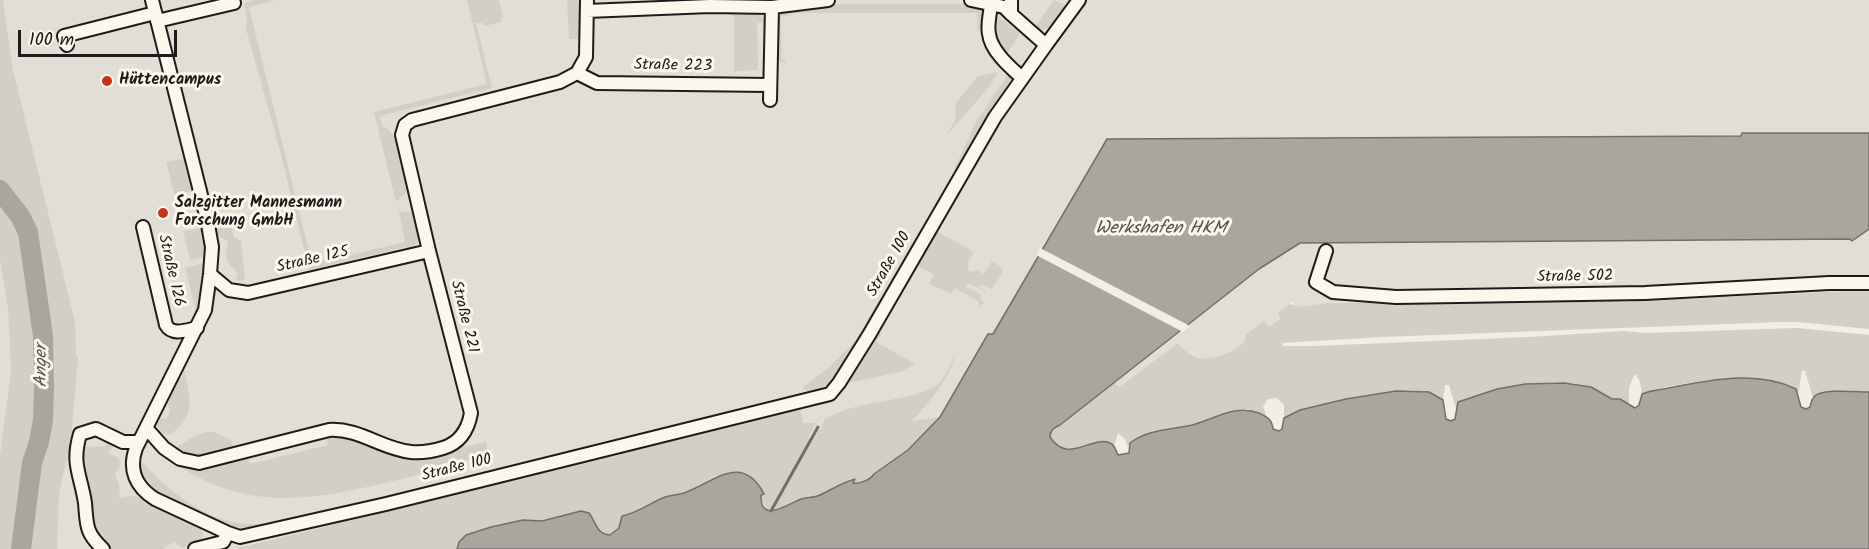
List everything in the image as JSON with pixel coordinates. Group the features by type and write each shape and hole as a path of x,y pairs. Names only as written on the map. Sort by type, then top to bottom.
{"street":[{"name":"Straße 100","path":"152,0 212,247 205,310 139,442 133,456 133,474 145,493 240,537 830,394 869,335 995,117 1079,0"},
{"path":"577,73 586,57 587,5 772,7 828,0"},
{"path":"971,0 1004,7 1046,45"},
{"path":"1011,0 1011,15"},
{"path":"67,45 64,36 206,5 234,3"},
{"path":"990,5 988,31 990,41 1007,65 1022,78"},
{"path":"770,100 772,7"},
{"name":"Straße 223","path":"577,73 597,82 770,85"},
{"name":"Straße 221","path":"147,429 164,447 180,459 199,463 329,430 350,431 410,452 430,452 457,441 469,424 471,413 402,135 405,125 412,120 560,82 577,73"},
{"name":"Straße 126","path":"143,227 166,325 173,331 197,328"},
{"name":"Straße 125","path":"210,274 229,290 248,293 429,251"},
{"name":"Straße 502","path":"1326,251 1316,282 1333,292 1396,297 1645,293 1829,282 1869,283"},
{"path":"101,547 85,523 85,502 76,465 75,450 80,434 96,429 123,442 139,442"},
{"path":"195,549 223,542 228,533"}],"shaded area":[{"path":"0,0 1869,0 1869,133 1742,133 1742,136 1107,139 993,334 988,334 940,417 781,443 301,549 37,549"},
{"path":"0,0 3,0 13,70 75,322 76,357 78,357 70,453 59,494 57,549 0,549 0,454 11,371 8,310 0,260"},
{"path":"256,0 276,0 249,7 312,264 405,242 399,211 414,213 421,240 408,250 406,247 309,270 281,154 246,29 244,3"},
{"path":"467,0 499,0 502,22 484,26 483,23 476,23 492,88 380,116 382,126 388,129 397,142 407,185 406,192 396,202 374,112 487,84"},
{"path":"567,0 579,0 579,39 569,39"},
{"path":"1054,0 1069,7 1050,27 1040,30 1034,28"},
{"path":"828,4 971,4 985,9 985,25 978,31 977,13 791,13 781,16 782,60 786,63 779,61 777,57 778,16 785,11"},
{"path":"734,12 753,12 763,18 765,23 757,23 758,70 734,71 734,16 731,15"},
{"path":"995,16 1020,33 1006,56 993,32"},
{"path":"998,72 989,87 946,136 955,120 956,103 978,76"},
{"path":"1008,74 1013,82 962,162 954,170 976,122"},
{"path":"183,159 191,191 175,196 166,162"},
{"path":"228,214 234,237 241,241 245,279 243,281 236,280 238,273 227,259 228,241 217,235 213,218 222,222"},
{"path":"926,220 929,222 839,376 816,390 802,388 828,368 855,341"},
{"path":"200,228 204,257 190,260 183,231"},
{"path":"1869,229 1869,290 1618,302 1584,302 1584,300 1327,303 1298,308 1292,302 1278,312 1280,319 1268,327 1264,322 1242,345 1219,357 1209,360 1201,358 1187,352 1179,343 1119,387 1114,382 1259,269 1300,243 1850,239 1852,241"},
{"path":"936,231 974,252 967,264 969,266 967,270 974,272 976,269 984,274 992,261 1000,266 1003,272 992,289 980,284 979,287 986,292 968,283 966,287 982,295 979,299 984,302 980,308 978,301 955,288 951,294 929,284 934,275 916,265"},
{"path":"0,260 8,310 11,371 0,454"},
{"path":"204,263 202,291 196,312 185,268"},
{"path":"1869,290 1869,329 1780,322 1282,343 1283,346 1314,346 1624,331 1645,333 1797,328 1869,335 1869,392 1826,392 1813,398 1805,371 1802,371 1798,395 1795,389 1772,381 1753,379 1684,384 1642,394 1640,382 1634,375 1629,388 1629,405 1623,401 1608,398 1587,386 1551,382 1489,393 1458,402 1456,408 1449,385 1445,385 1443,400 1430,393 1400,391 1335,402 1284,418 1284,405 1277,398 1268,399 1263,407 1267,417 1248,409 1236,410 1199,423 1152,431 1130,443 1128,447 1125,439 1118,433 1114,446 1109,443 1078,449 1062,447 1050,437 1054,428 1114,382 1119,387 1178,343 1196,357 1209,358 1223,355 1240,346 1246,338 1245,335 1264,321 1269,327 1280,319 1278,312 1290,304 1300,307 1327,303 1584,300 1585,302 1618,302"},
{"path":"877,331 881,334 876,342 915,364 900,372 848,383"},
{"path":"955,353 944,380 912,421 940,417 908,450 866,481 805,498 782,509 767,509 761,500 761,495 739,473 716,476 685,493 668,496 623,516 619,529 610,535 599,530 589,513 581,511 542,521 523,520 491,527 466,535 456,549 235,549 800,409 803,423 814,423 824,414 808,438 815,437 822,427 826,414 826,419 854,407 918,394 930,389 940,382"},
{"path":"184,369 189,398 188,413 179,428 170,435 164,434 157,426 161,418 166,420 170,411 168,404 177,381 183,377"},
{"path":"214,432 231,440 233,450 199,459 176,452 177,447 198,434"},
{"path":"335,434 422,457 486,442 487,449 458,464 427,473 345,492 288,498 260,497 233,491 205,480 176,464 200,467 247,456 250,464 328,445 327,436"},
{"path":"108,439 114,444 108,453 119,458 120,467 115,474 120,488 119,498 140,497 196,524 203,532 202,541 182,548 174,542 163,549 111,549 93,525 79,460 85,447 106,446 105,440"},
{"path":"143,463 181,498 196,507 228,521 263,524 263,528 244,529 225,524 153,492 144,481 139,464"}],"water":[{"name":"Werkshafen HKM","path":"1742,133 1869,133 1869,229 1852,241 1850,239 1300,243 1259,269 1054,428 1050,437 1064,449 1080,448 1095,443 1110,443 1118,455 1129,453 1130,443 1144,435 1192,425 1233,411 1259,413 1269,419 1273,429 1279,431 1282,429 1284,418 1300,410 1346,399 1396,391 1429,392 1443,400 1446,419 1451,421 1455,419 1458,402 1497,389 1525,384 1564,383 1591,387 1635,408 1639,405 1642,394 1733,378 1766,380 1796,389 1801,407 1806,409 1810,407 1814,397 1824,392 1869,392 1869,549 457,549 459,542 466,535 491,527 523,520 542,521 581,511 589,513 599,530 610,535 619,528 622,516 665,497 684,493 716,478 737,472 746,474 755,481 764,494 761,495 762,504 770,511 801,499 818,496 855,479 853,483 867,480 908,450 940,417 988,334 993,334 1107,139 1741,136"}],"pier":[{"path":"1040,248 1190,326 1183,332 1036,255"}],"waterway":[{"name":"Anger","path":"0,190 20,216 28,232 43,336 43,420 32,463 21,549"},
{"path":"771,511 818,427"}],"place":[{"name":"Hüttencampus","path":"107,81"},
{"name":"Salzgitter Mannesmann Forschung GmbH","path":"163,213"}]}
